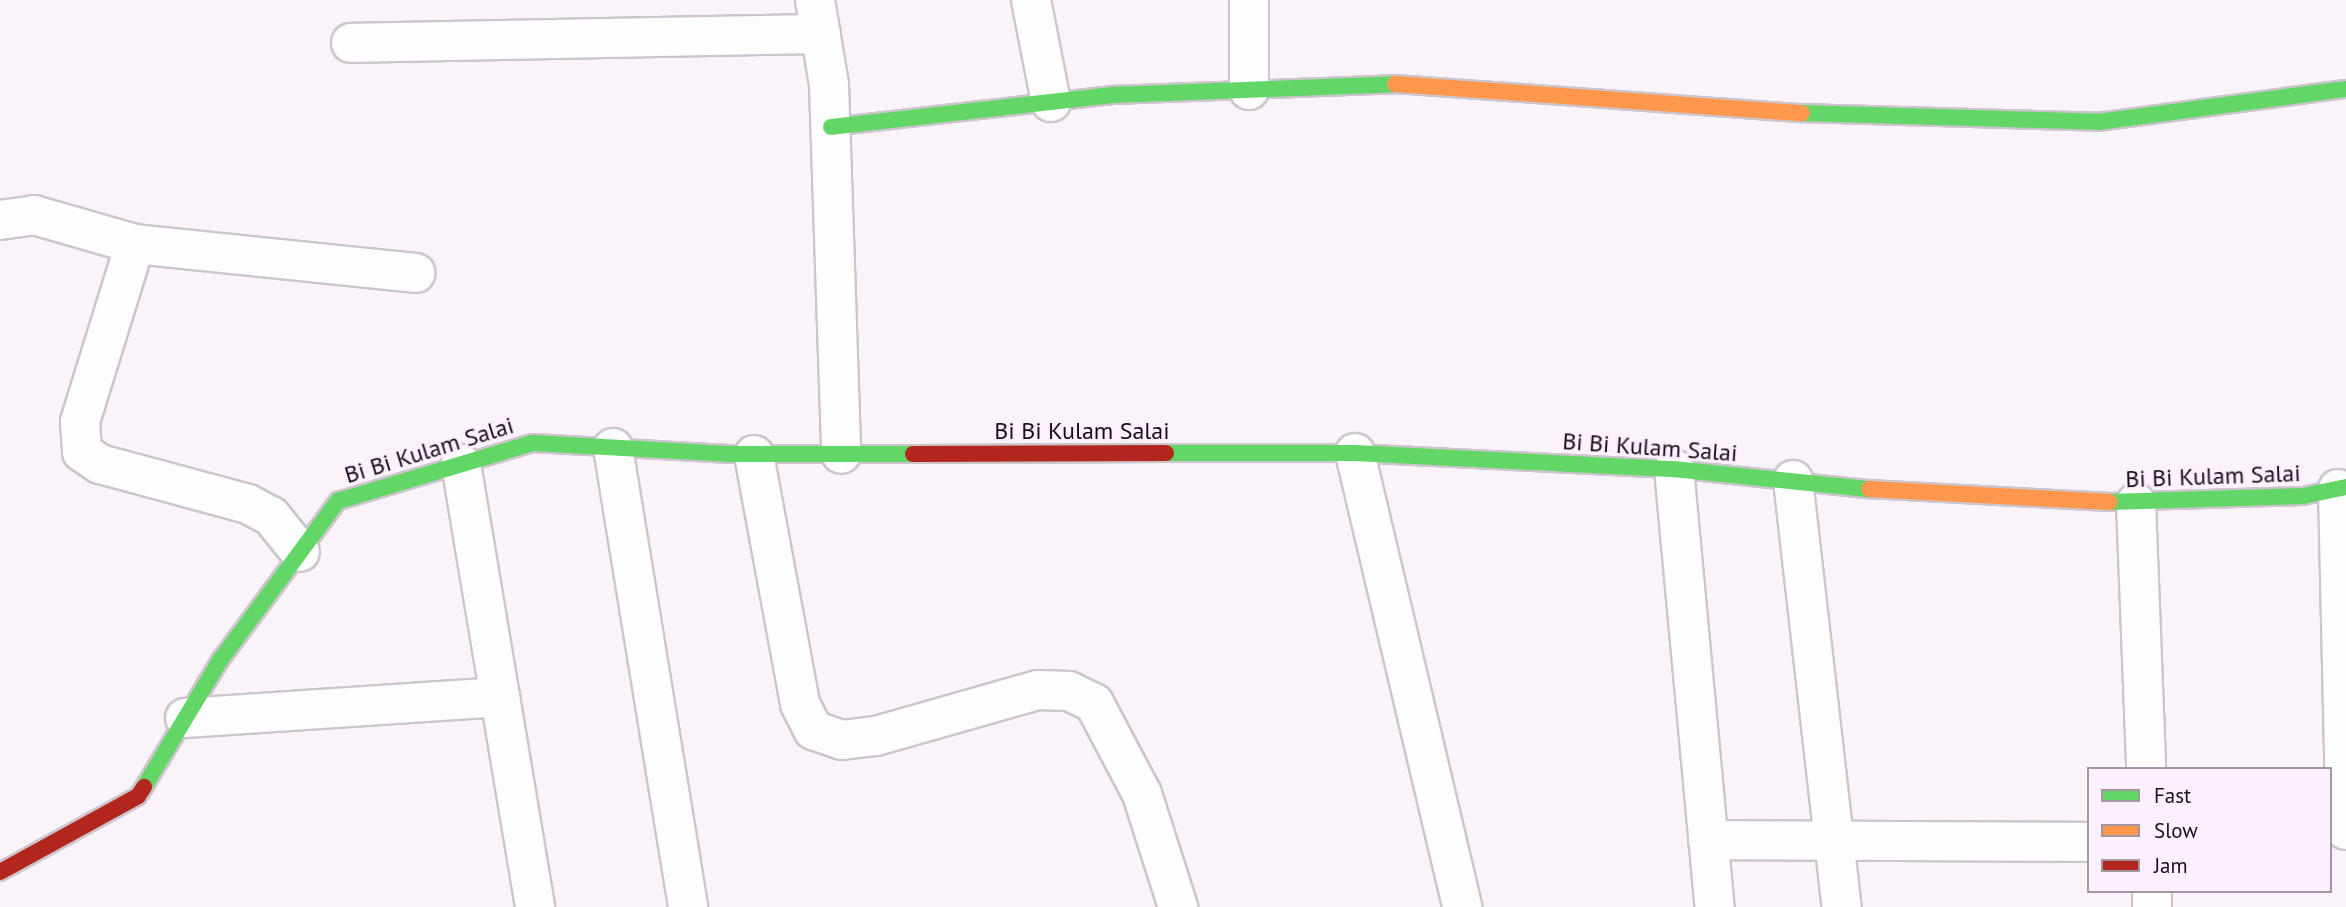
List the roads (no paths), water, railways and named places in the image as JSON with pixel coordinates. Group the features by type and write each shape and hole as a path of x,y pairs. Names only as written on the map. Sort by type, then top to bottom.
{"street":[{"path":"1031,0 1051,102"},
{"path":"1249,0 1249,90"},
{"path":"351,43 818,17 831,127 841,454"},
{"path":"831,127 1051,102 1394,84 1892,119 2098,122 2346,89"},
{"path":"0,220 34,215 135,244 416,273"},
{"path":"135,244 80,422 82,452 100,464 248,503 271,516 300,552"},
{"name":"Bi Bi Kulam Salai","path":"0,872 138,796 186,718 338,501 533,443 754,455 1355,453 1674,469 1982,500 2136,503 2342,488"},
{"path":"613,447 688,907"},
{"path":"1355,453 1462,907"},
{"path":"754,455 800,704 813,730 842,740 876,736 1038,690 1069,691 1094,704 1142,794 1178,907"},
{"path":"461,464 535,907"},
{"path":"1674,469 1715,907"},
{"path":"1793,480 1842,907"},
{"path":"2342,488 2346,833"},
{"path":"2136,503 2147,767"},
{"path":"186,718 500,697"},
{"path":"1708,840 2087,842"}]}
